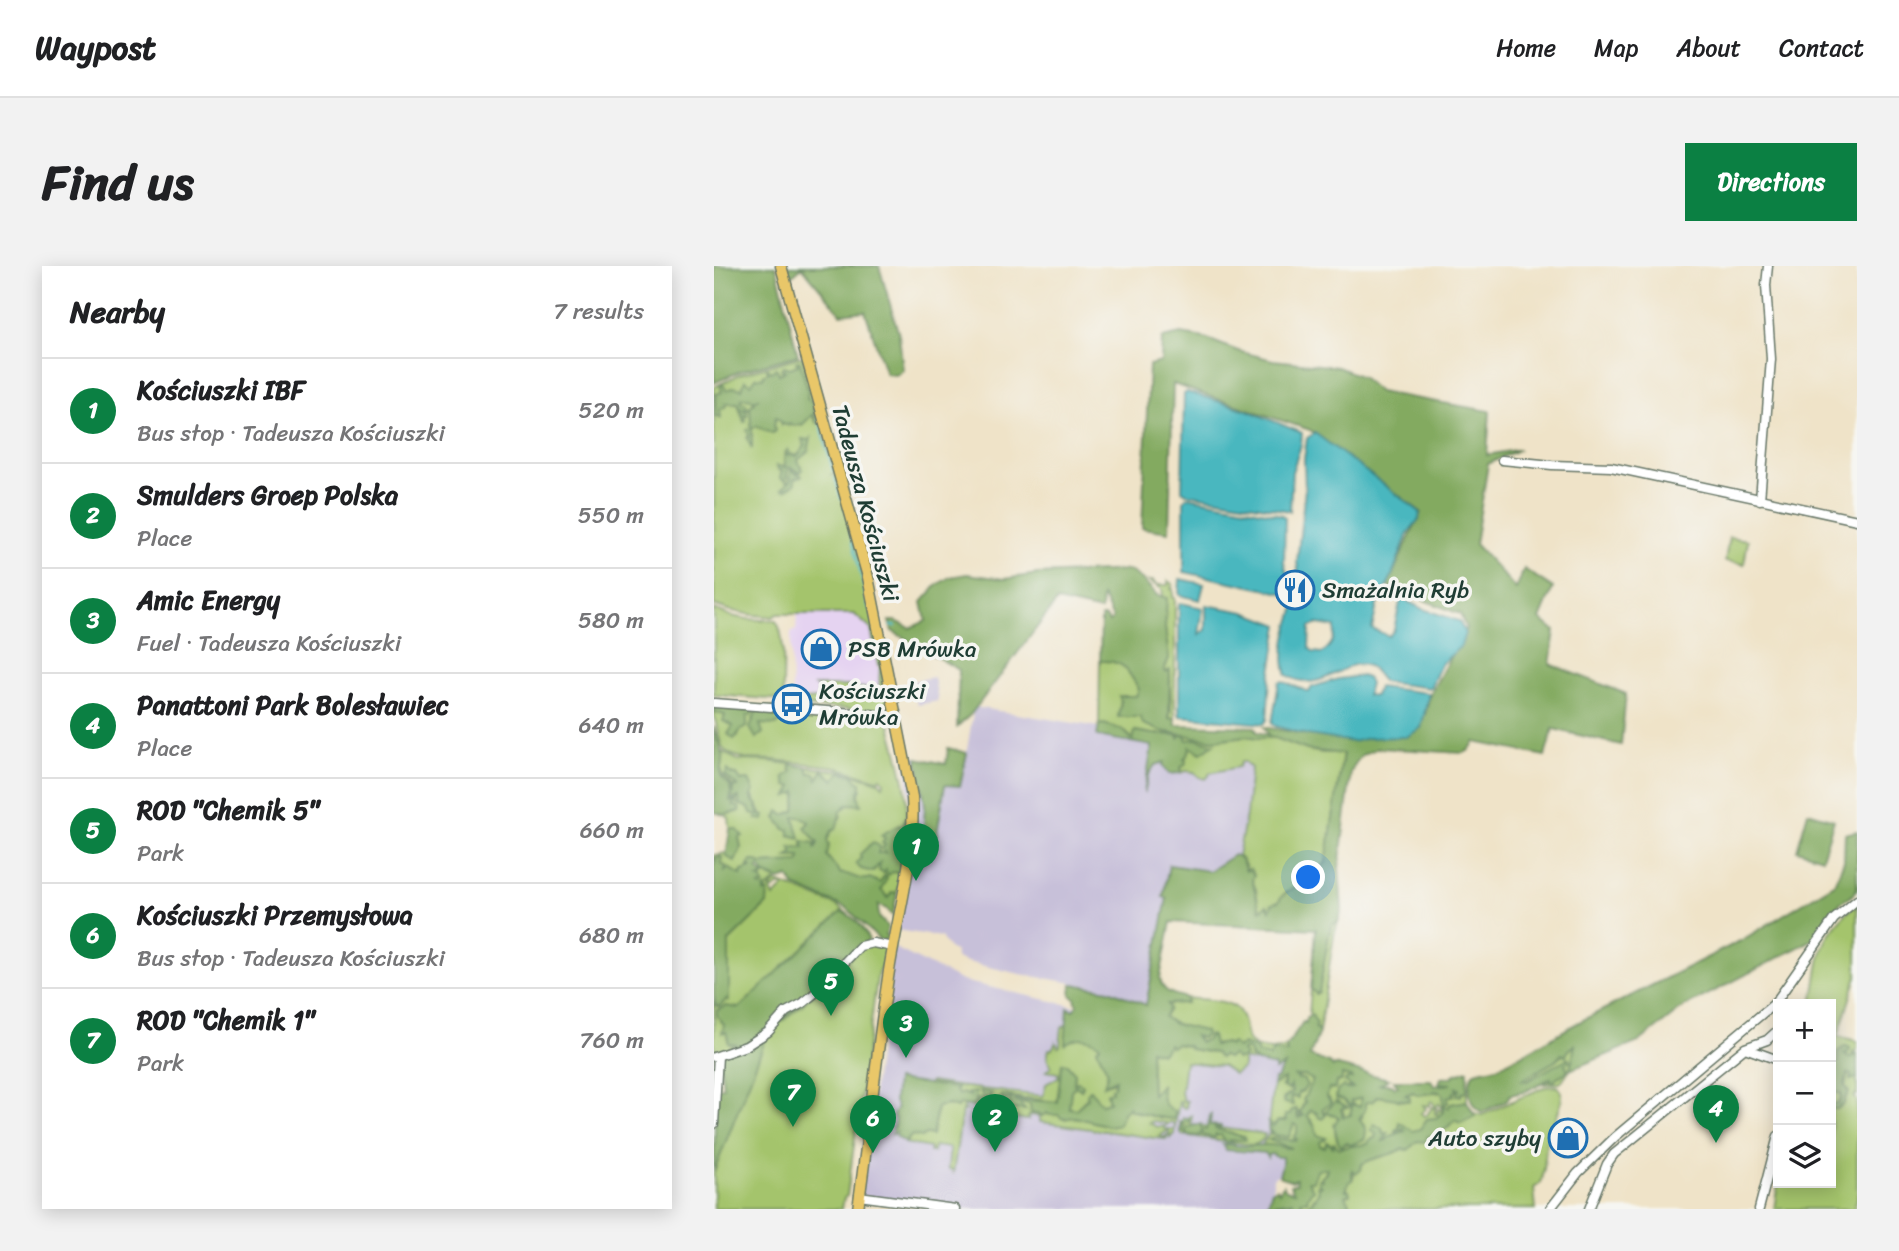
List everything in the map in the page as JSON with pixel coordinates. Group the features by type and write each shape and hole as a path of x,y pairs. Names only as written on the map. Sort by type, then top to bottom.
{"main road":[{"name":"Tadeusza Kościuszki","path":"781,266 861,549 909,776 913,828 893,947 858,1209"}],"street":[{"path":"1760,500 1771,359 1771,330 1766,308 1768,266"},
{"path":"1502,460 1611,467 1857,520"},
{"path":"714,703 897,716"},
{"path":"1779,999 1834,919 1857,900"},
{"path":"714,1124 716,1057 746,1046 768,1032 786,1012 815,993 860,946 873,943 893,947"},
{"path":"1550,1209 1577,1173 1615,1137 1773,1006"},
{"path":"1589,1209 1612,1156 1745,1048 1767,1040 1773,1035"},
{"path":"1745,1048 1773,1058"},
{"path":"1759,1209 1773,1155"},
{"path":"859,1196 955,1209"}],"shaded area":[{"path":"797,613 854,614 871,628 886,708 797,702 792,697 791,633 796,630"},
{"path":"934,677 938,701 917,705 913,681"},
{"path":"974,707 1099,727 1098,736 1152,746 1144,793 1153,766 1160,762 1165,762 1174,773 1194,772 1199,777 1239,767 1241,762 1251,768 1238,856 1233,855 1210,871 1169,865 1164,897 1167,898 1146,1005 1097,987 967,962 955,958 956,952 947,947 941,937 896,930 913,828 905,755 964,768"},
{"path":"893,947 962,981 1150,1023 1328,1074 1279,1174 1273,1178 1265,1209 955,1209 859,1196"}],"green space":[{"path":"714,266 776,266 798,355 740,371 714,383"},
{"path":"786,266 879,266 899,335 903,370 896,375 886,374 865,311 841,314 802,267 789,278"},
{"path":"1181,334 1205,338 1238,351 1273,360 1338,367 1362,377 1379,392 1490,411 1487,455 1520,449 1488,464 1475,544 1516,589 1524,569 1553,588 1540,619 1555,631 1550,664 1626,694 1621,745 1553,729 1545,756 1475,742 1463,753 1378,748 1362,755 1351,772 1339,868 1342,910 1338,922 1333,924 1329,934 1319,992 1316,994 1311,989 1316,929 1171,922 1160,978 1166,990 1186,998 1187,1003 1167,1004 1169,1009 1164,1017 1175,1024 1205,1031 1203,1038 1195,1036 1200,1042 1207,1040 1209,1035 1212,1036 1214,1045 1226,1043 1229,1046 1232,1043 1238,1048 1243,1044 1270,1057 1272,1051 1287,1053 1286,1047 1303,1022 1306,1023 1306,1018 1312,1015 1319,1032 1310,1056 1333,1067 1334,1065 1389,1079 1380,1084 1392,1084 1395,1087 1398,1086 1394,1080 1431,1080 1434,1086 1452,1084 1439,1083 1441,1078 1453,1077 1468,1070 1467,1091 1461,1096 1457,1095 1459,1089 1455,1087 1458,1090 1447,1097 1448,1103 1443,1104 1443,1095 1434,1091 1405,1095 1410,1097 1410,1101 1377,1096 1373,1101 1365,1103 1365,1110 1359,1119 1365,1129 1364,1140 1350,1145 1346,1143 1341,1146 1338,1142 1334,1125 1339,1117 1326,1113 1323,1119 1319,1118 1317,1113 1311,1110 1307,1115 1317,1135 1326,1138 1320,1142 1320,1146 1325,1147 1327,1142 1333,1147 1334,1143 1339,1148 1368,1144 1369,1140 1375,1138 1376,1133 1371,1130 1374,1124 1382,1128 1383,1133 1388,1133 1383,1141 1405,1131 1403,1128 1396,1133 1399,1122 1413,1131 1420,1129 1427,1119 1436,1118 1443,1112 1443,1106 1448,1108 1451,1104 1467,1101 1475,1116 1460,1123 1455,1120 1440,1133 1428,1136 1425,1142 1417,1141 1408,1150 1402,1149 1367,1161 1356,1173 1352,1170 1352,1180 1346,1190 1349,1190 1350,1194 1346,1196 1352,1209 1304,1209 1316,1198 1319,1190 1317,1186 1321,1186 1319,1179 1322,1180 1327,1168 1317,1170 1313,1181 1308,1181 1313,1190 1307,1201 1301,1201 1303,1206 1289,1206 1289,1203 1294,1201 1275,1204 1274,1209 1267,1207 1272,1190 1277,1188 1279,1192 1283,1185 1286,1190 1294,1192 1290,1185 1297,1183 1296,1179 1292,1181 1279,1176 1282,1157 1226,1150 1223,1144 1292,1148 1269,1140 1273,1138 1296,1141 1294,1138 1297,1125 1294,1124 1289,1137 1273,1135 1272,1132 1271,1134 1268,1123 1273,1127 1278,1121 1286,1121 1285,1115 1290,1115 1292,1110 1296,1109 1298,1118 1303,1116 1300,1112 1305,1102 1303,1100 1313,1080 1305,1076 1295,1076 1303,1079 1307,1085 1298,1093 1298,1098 1291,1096 1293,1105 1284,1103 1283,1099 1292,1092 1291,1086 1289,1090 1282,1086 1284,1079 1273,1085 1274,1079 1278,1078 1286,1064 1275,1070 1275,1066 1257,1062 1245,1049 1242,1051 1246,1055 1238,1060 1232,1055 1227,1058 1222,1055 1220,1058 1215,1053 1176,1044 1171,1047 1169,1044 1162,1053 1150,1050 1152,1095 1161,1085 1165,1105 1175,1111 1174,1119 1140,1113 1129,1109 1129,1106 1119,1124 1109,1126 1075,1117 1063,1119 1058,1115 1047,1113 1042,1116 1039,1113 1031,1113 1030,1104 1016,1099 1015,1102 1022,1103 1021,1106 1026,1110 1010,1109 1011,1105 1008,1105 1012,1099 1002,1100 1001,1095 1024,1100 1057,1102 1062,1063 1067,1064 1075,1073 1074,1084 1078,1082 1083,1085 1081,1090 1076,1086 1071,1090 1069,1108 1076,1109 1088,1098 1090,1090 1102,1104 1109,1102 1107,1093 1112,1092 1115,1079 1104,1085 1108,1072 1097,1049 1100,1045 1082,1038 1065,1044 1068,1008 1073,1010 1077,1006 1071,995 1072,984 1109,990 1146,1005 1167,898 1163,897 1169,865 1209,871 1234,855 1237,856 1246,871 1250,869 1254,875 1252,879 1260,910 1267,905 1270,910 1272,904 1294,887 1306,884 1310,889 1318,884 1319,869 1326,863 1343,754 1307,750 1275,738 1247,736 1213,740 1161,731 1143,724 1140,717 1118,717 1121,701 1119,696 1136,696 1139,689 1120,664 1100,661 1101,617 1106,617 1109,622 1113,619 1102,595 1101,611 1057,601 971,714 957,727 959,670 892,631 889,621 896,621 910,628 926,621 922,602 937,585 950,577 967,574 1004,579 1038,574 1129,570 1157,595 1167,598 1165,628 1169,658 1164,671 1170,670 1169,719 1175,718 1176,725 1255,727 1257,732 1269,735 1264,727 1304,734 1425,715 1430,694 1466,628 1460,614 1387,586 1421,512 1310,430 1173,384 1169,532 1142,528 1149,365 1161,362 1162,338","holes":["1342,1075 1352,1079 1345,1082 1353,1088 1346,1089 1344,1086 1337,1091 1336,1098 1351,1107 1351,1101 1361,1098 1360,1107 1352,1104 1351,1115 1343,1117 1341,1109 1347,1108 1336,1101 1324,1113 1322,1109 1331,1103 1327,1097 1329,1088 1335,1089 1336,1082 1342,1080"]},
{"path":"803,357 835,472 831,475 836,475 864,573 891,705 885,712 805,706 799,697 805,700 818,699 818,688 815,686 855,686 867,688 867,692 879,692 880,665 871,629 854,614 777,614 773,617 736,612 714,605 714,387 740,374"},
{"path":"800,361 808,390 807,399 811,401 817,424 812,415 802,425 793,426 784,423 781,425 781,421 776,417 775,431 772,433 757,426 752,429 752,449 747,430 751,427 750,406 757,399 742,398 741,402 746,404 748,409 742,408 747,412 744,422 738,403 725,403 727,406 720,409 721,418 714,415 716,394 722,392 720,385 723,384 726,390 735,387 742,389 745,380 751,384 756,377 763,378 764,374 768,373 767,369 771,372 776,368 779,374 785,371 781,369 784,366 790,368 798,365 796,362"},
{"path":"811,438 808,452 798,460 802,470 799,473 802,476 794,479 795,484 782,489 790,480 791,469 797,474 798,471 788,467 786,481 780,478 782,471 776,466 785,467 784,456 788,455 785,453 788,449 790,454 797,456 805,446 802,439"},
{"path":"1729,537 1748,540 1744,564 1725,561"},
{"path":"1149,581 1156,585 1168,585 1168,581 1173,584 1175,718 1169,720 1170,671 1164,671 1169,658 1165,628 1166,598 1162,589"},
{"path":"714,609 731,616 776,621 783,647 783,700 714,695"},
{"path":"1100,661 1120,664 1139,689 1136,697 1121,701 1118,717 1140,717 1188,735 1213,740 1247,736 1274,737 1307,750 1343,753 1326,863 1319,869 1321,883 1318,887 1279,902 1269,911 1259,910 1256,889 1238,856 1251,768 1241,762 1239,767 1209,773 1205,779 1194,772 1180,773 1190,746 1197,751 1205,742 1186,740 1185,736 1179,738 1178,735 1135,731 1134,740 1123,730 1099,724"},
{"path":"714,704 725,714 726,722 733,726 738,736 747,715 754,710 756,711 751,727 759,723 773,708 889,720 906,790 906,817 900,827 882,836 885,838 887,853 878,853 872,843 886,869 900,873 897,893 892,892 888,898 881,890 884,876 880,884 841,874 826,856 829,845 826,841 841,816 840,811 858,798 861,787 859,782 817,780 808,774 807,767 844,771 879,782 883,786 881,778 878,780 836,767 745,759 733,755 724,750 721,744"},
{"path":"714,704 773,708 784,713 783,720 776,725 760,724 763,733 756,738 750,728 756,712 754,710 747,716 747,727 734,739 728,734 733,726 723,721 725,715 715,712"},
{"path":"1099,725 1123,730 1133,740 1135,731 1178,735 1179,738 1181,735 1187,740 1195,739 1214,744 1201,753 1190,747 1180,773 1169,774 1163,766 1164,762 1155,765 1148,776 1144,793 1152,746 1097,736"},
{"path":"714,727 721,748 721,774 730,785 731,794 734,793 733,786 739,787 725,776 728,770 741,781 749,780 754,791 751,796 758,805 760,815 765,816 764,820 756,819 757,815 739,804 739,797 736,802 731,795 730,801 739,807 740,811 724,815 714,812"},
{"path":"948,748 967,753 960,786 945,785 936,839 923,837 925,804 917,758 946,764"},
{"path":"722,752 738,760 790,764 793,786 789,795 797,791 795,811 784,815 789,830 799,837 794,816 809,822 805,828 818,842 814,851 803,842 805,848 791,847 793,852 788,857 801,857 799,863 760,864 757,861 752,862 750,869 742,871 741,876 724,873 719,856 714,860 714,855 726,853 726,856 738,852 741,848 730,829 729,818 724,815 737,812 729,801 731,799 735,802 739,796 740,804 762,816 746,780 740,781 737,775 728,774 729,779 739,786 732,787 734,794 731,794 731,784 721,773"},
{"path":"790,764 807,767 809,773 815,773 817,779 823,770 834,780 840,772 853,775 861,782 858,795 861,805 848,804 841,811 836,829 831,831 827,841 827,856 841,874 870,878 880,883 885,875 887,878 881,890 888,898 892,892 897,893 893,916 878,905 879,917 888,927 886,935 889,939 880,941 847,908 794,886 789,877 780,880 764,873 760,867 757,869 764,876 758,878 764,885 758,886 767,888 764,893 768,892 767,904 729,941 729,1001 716,1006 714,860 722,857 721,864 726,866 725,871 728,868 741,875 742,871 751,868 747,868 751,861 760,864 799,862 800,857 787,857 793,852 790,847 804,848 802,841 815,843 815,849 818,843 805,828 809,822 802,817 794,817 800,838 789,835 789,830 776,818 779,811 784,815 795,811 797,792 788,796 793,786 787,786 784,777 792,772"},
{"path":"1808,812 1834,820 1822,858 1797,850"},
{"path":"906,817 900,873 893,872 888,875 886,870 884,873 879,871 880,863 873,872 861,869 856,864 861,858 860,854 873,842 880,847 878,853 886,853 882,849 885,838 881,835 899,825 901,827"},
{"path":"730,829 736,829 743,836 739,838 741,848 735,862 726,856"},
{"path":"1857,831 1857,888 1854,894 1840,903 1816,938 1682,1008 1639,1042 1570,1070 1575,1045 1569,1049 1566,1056 1562,1054 1522,1080 1527,1081 1568,1058 1570,1061 1565,1064 1568,1071 1555,1081 1551,1081 1551,1078 1524,1092 1510,1095 1506,1101 1482,1112 1474,1105 1470,1089 1473,1073 1512,1060 1583,1020 1742,940 1834,884 1844,861 1845,834"},
{"path":"764,874 777,880 769,886 774,897 784,887 782,884 772,890 771,887 780,883 836,905 848,914 841,912 739,1009 726,1006 722,1019 731,1043 737,1045 714,1055 714,997 716,1006 729,941 767,904 767,892 764,893 758,885 758,877 762,878"},
{"path":"1857,904 1857,976 1838,1036 1857,1041 1857,1050 1852,1052 1857,1054 1847,1060 1844,1055 1836,1065 1836,999 1813,999 1822,949 1834,927"},
{"path":"841,912 858,923 869,940 836,964 801,1003 768,1033 714,1172 716,1088 723,1087 719,1056 737,1045 729,1044 726,1032 722,1033 724,1025 717,1016 717,1010 726,1006 739,1008"},
{"path":"1338,922 1319,1032 1309,1015 1311,989 1319,992 1329,934 1333,923"},
{"path":"864,945 893,947 878,972 847,1196 842,1209 714,1209 714,1172 768,1033 803,1004"},
{"path":"1092,998 1094,1001 1090,1005 1096,1010 1108,1009 1125,1017 1122,1022 1109,1017 1107,1021 1101,1015 1093,1016 1094,1020 1102,1023 1110,1032 1118,1028 1112,1034 1116,1040 1107,1039 1097,1049 1108,1072 1105,1084 1114,1082 1115,1075 1113,1092 1107,1094 1109,1102 1102,1104 1090,1091 1088,1097 1076,1109 1069,1108 1071,1090 1076,1086 1081,1090 1083,1085 1078,1082 1074,1085 1075,1073 1063,1063 1057,1102 1027,1098 1024,1100 1002,1095 1002,1099 1012,1099 1013,1102 1016,1099 1022,1100 1030,1104 1033,1114 1042,1116 1047,1113 1063,1119 1075,1117 1109,1126 1119,1124 1122,1113 1130,1105 1129,1109 1140,1113 1173,1119 1175,1112 1166,1105 1161,1086 1152,1096 1150,1050 1162,1053 1169,1044 1171,1047 1176,1044 1215,1053 1220,1058 1222,1055 1227,1058 1232,1054 1238,1059 1245,1055 1242,1051 1246,1049 1251,1052 1250,1057 1257,1062 1243,1059 1243,1068 1234,1074 1222,1066 1185,1062 1181,1093 1183,1100 1187,1101 1186,1108 1181,1107 1182,1102 1179,1102 1174,1134 1170,1138 1169,1130 1160,1136 1164,1138 1168,1134 1166,1139 1040,1122 1040,1116 1029,1115 1028,1120 1004,1117 1006,1102 1000,1100 992,1105 993,1113 973,1108 975,1105 973,1107 964,1106 963,1109 966,1110 962,1111 953,1174 953,1170 948,1169 950,1148 934,1146 933,1152 930,1152 930,1148 905,1143 911,1135 932,1135 937,1106 950,1105 957,1108 960,1103 970,1106 975,1103 976,1092 969,1093 971,1096 962,1093 959,1095 956,1088 929,1085 930,1082 1043,1096 1046,1084 1058,1077 1058,1073 1046,1071 1051,1067 1047,1058 1049,1049 1052,1049 1056,1042 1058,1047 1060,1046 1062,1027 1068,1024 1065,1043 1072,1040 1068,1035 1071,1023 1086,1014 1083,1003","holes":["1171,1122 1175,1126 1174,1129 1164,1129 1163,1126 1157,1127 1149,1123 1166,1123 1165,1126"]},
{"path":"1186,998 1231,1005 1241,1014 1249,1042 1267,1049 1286,1047 1287,1053 1270,1058 1257,1053 1257,1048 1238,1048 1226,1043 1213,1045 1208,1036 1207,1040 1200,1043 1194,1036 1163,1017 1168,1009 1166,1004 1187,1002"},
{"path":"1576,1045 1570,1070 1560,1083 1543,1084 1568,1071 1565,1064 1568,1059 1475,1108 1555,1061"},
{"path":"1846,1046 1850,1048 1848,1053 1844,1054 1849,1058 1857,1054 1857,1078 1850,1080 1851,1075 1847,1074 1845,1086 1849,1093 1844,1104 1836,1109 1836,1104 1841,1100 1841,1093 1836,1092 1836,1064 1839,1061 1837,1052"},
{"path":"1847,1074 1852,1074 1857,1078 1857,1095 1855,1096 1856,1093 1854,1097 1857,1100 1857,1198 1854,1209 1774,1209 1777,1188 1836,1188 1836,1109 1843,1105 1847,1093 1843,1090"},
{"path":"1342,1075 1351,1077 1352,1079 1345,1082 1356,1088 1355,1096 1354,1088 1346,1089 1344,1086 1337,1092 1336,1098 1343,1100 1350,1107 1351,1101 1361,1098 1360,1108 1353,1105 1349,1117 1343,1117 1341,1109 1347,1108 1336,1101 1327,1110 1331,1115 1339,1117 1335,1131 1341,1146 1364,1140 1366,1128 1359,1119 1362,1118 1365,1103 1373,1101 1377,1096 1384,1097 1384,1088 1395,1093 1397,1100 1409,1101 1410,1097 1403,1096 1413,1092 1417,1095 1440,1091 1443,1104 1447,1103 1447,1097 1453,1096 1452,1093 1457,1090 1455,1087 1459,1088 1457,1095 1467,1091 1467,1101 1451,1104 1448,1108 1442,1108 1439,1103 1436,1108 1432,1101 1430,1106 1423,1105 1426,1109 1421,1113 1424,1116 1432,1107 1435,1114 1438,1109 1444,1112 1436,1118 1427,1119 1420,1129 1470,1107 1474,1113 1482,1115 1544,1087 1557,1086 1562,1092 1562,1099 1547,1140 1541,1183 1534,1188 1536,1209 1352,1209 1346,1196 1350,1194 1349,1191 1345,1191 1353,1179 1351,1169 1356,1173 1367,1161 1402,1149 1408,1150 1417,1141 1425,1141 1428,1136 1440,1133 1455,1120 1460,1123 1474,1116 1471,1110 1419,1134 1374,1147 1318,1152 1261,1147 1269,1134 1268,1124 1270,1133 1272,1131 1274,1135 1288,1137 1294,1124 1297,1125 1294,1138 1296,1141 1273,1138 1270,1140 1308,1149 1338,1148 1327,1142 1325,1147 1320,1146 1319,1141 1325,1138 1317,1136 1314,1124 1305,1115 1311,1110 1322,1118 1326,1115 1322,1109 1331,1102 1326,1097 1329,1088 1335,1089 1336,1082 1342,1081"},
{"path":"1294,1076 1305,1076 1313,1080 1301,1115 1305,1115 1298,1119 1299,1113 1296,1109 1292,1110 1290,1115 1285,1115 1286,1122 1278,1121 1274,1127 1268,1123 1273,1085 1285,1077 1282,1087 1288,1090 1291,1085 1292,1092 1283,1102 1292,1105 1291,1096 1298,1098 1298,1092 1303,1091 1307,1085"},
{"path":"896,1080 957,1088 955,1090 959,1095 962,1093 970,1096 968,1093 976,1093 976,1100 983,1097 980,1091 992,1093 990,1097 984,1098 982,1104 976,1102 970,1106 960,1104 957,1108 950,1105 937,1107 932,1136 912,1135 905,1143 896,1136 897,1132 892,1134 895,1120 893,1116 897,1107 894,1102"},
{"path":"1836,1093 1841,1093 1836,1105"},
{"path":"1211,1113 1210,1125 1221,1126 1215,1129 1244,1137 1245,1140 1225,1142 1221,1135 1216,1134 1214,1138 1202,1135 1202,1132 1199,1136 1185,1135 1186,1131 1180,1131 1183,1118 1189,1119 1189,1122 1182,1125 1184,1128 1201,1124 1201,1128 1206,1130"},
{"path":"1192,1115 1191,1124 1265,1134 1260,1142 1252,1145 1182,1135 1182,1130 1245,1140 1244,1137 1223,1131 1180,1127 1180,1122 1186,1123"},
{"path":"1327,1168 1322,1181 1319,1180 1319,1191 1304,1209 1274,1209 1275,1204 1294,1201 1292,1207 1303,1206 1300,1199 1307,1196 1307,1183 1316,1169"}],"water":[{"path":"1187,392 1247,410 1302,433 1292,472 1290,511 1188,494 1182,490 1184,394"},
{"path":"1315,433 1420,512 1377,605 1372,629 1389,636 1394,630 1401,598 1423,609 1459,621 1465,633 1461,646 1441,664 1430,688 1383,682 1370,667 1360,664 1311,682 1300,681 1287,675 1284,657 1286,638 1297,602 1302,600 1297,562 1305,489 1304,459 1307,438","holes":["1318,624 1335,627 1334,638 1328,648 1322,653 1313,652 1309,647 1310,627"]},
{"path":"1187,497 1282,515 1285,518 1284,563 1289,581 1287,594 1184,572 1184,501"},
{"path":"1180,579 1204,584 1200,600 1179,595"},
{"path":"1181,603 1203,608 1199,634 1206,630 1206,605 1245,612 1279,625 1270,678 1267,720 1264,724 1180,716"},
{"path":"1361,676 1367,678 1370,683 1367,695 1375,696 1378,687 1429,693 1421,728 1406,737 1368,738 1353,742 1308,735 1272,723 1279,682 1309,692 1312,687 1338,679"}],"waterway":[{"path":"818,415 833,471"},
{"path":"835,477 841,499"},
{"path":"850,531 869,609"},
{"path":"890,626 896,626"}],"place":[{"name":"Smażalnia Ryb","path":"1295,590"},
{"name":"PSB Mrówka","path":"821,649"},
{"name":"Kościuszki Mrówka","path":"792,704"},
{"name":"Kościuszki IBF","path":"916,881"},
{"name":"ROD \"Chemik 5\"","path":"831,1016"},
{"name":"Amic Energy","path":"906,1058"},
{"name":"ROD \"Chemik 1\"","path":"793,1127"},
{"name":"Auto szyby","path":"1568,1138"},
{"name":"Panattoni Park Bolesławiec","path":"1716,1143"},
{"name":"Smulders Groep Polska","path":"995,1152"},
{"name":"Kościuszki Przemysłowa","path":"873,1153"}]}
